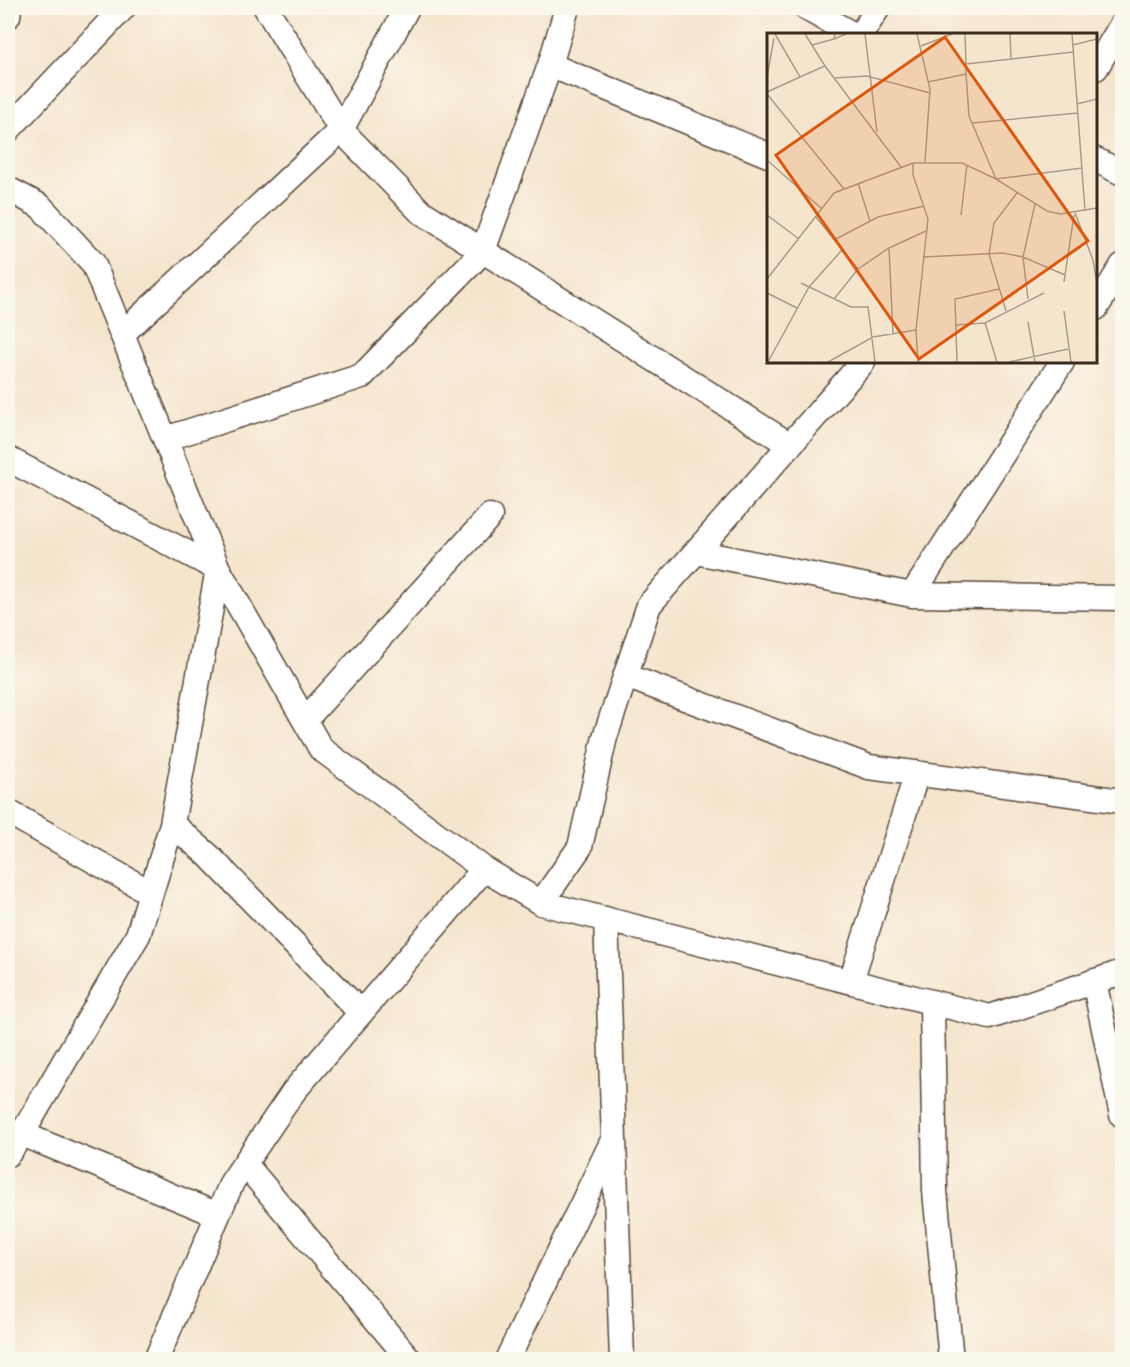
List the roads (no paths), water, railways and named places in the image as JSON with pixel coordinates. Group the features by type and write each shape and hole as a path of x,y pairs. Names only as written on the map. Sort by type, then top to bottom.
{"street":[{"path":"8,16 9,8"},
{"path":"8,130 123,8"},
{"path":"266,8 341,130 420,211 790,445"},
{"path":"122,334 341,130 407,8"},
{"path":"165,439 362,376 483,251 550,64 567,8"},
{"path":"806,8 850,33"},
{"path":"862,33 878,8"},
{"path":"1097,65 1122,24"},
{"path":"550,64 767,155"},
{"path":"1097,161 1122,173"},
{"path":"8,189 40,206 93,263 219,570 321,749 484,869 541,903 990,1017 1122,972"},
{"path":"1097,305 1122,266"},
{"path":"541,903 580,847 605,737 649,605 862,363"},
{"path":"912,595 1061,363"},
{"path":"8,459 219,570"},
{"path":"305,720 490,516"},
{"path":"696,552 912,595 1122,606"},
{"path":"8,1154 22,1134 138,935 172,824 219,570"},
{"path":"626,675 868,767 1122,801"},
{"path":"851,981 917,773"},
{"path":"8,812 151,893"},
{"path":"172,824 208,855 361,1013"},
{"path":"156,1359 232,1182 294,1091 484,869"},
{"path":"606,919 622,1359"},
{"path":"1094,981 1122,1115"},
{"path":"932,1002 935,1191 951,1359"},
{"path":"22,1134 218,1215"},
{"path":"507,1359 614,1137"},
{"path":"245,1164 410,1359"}]}
